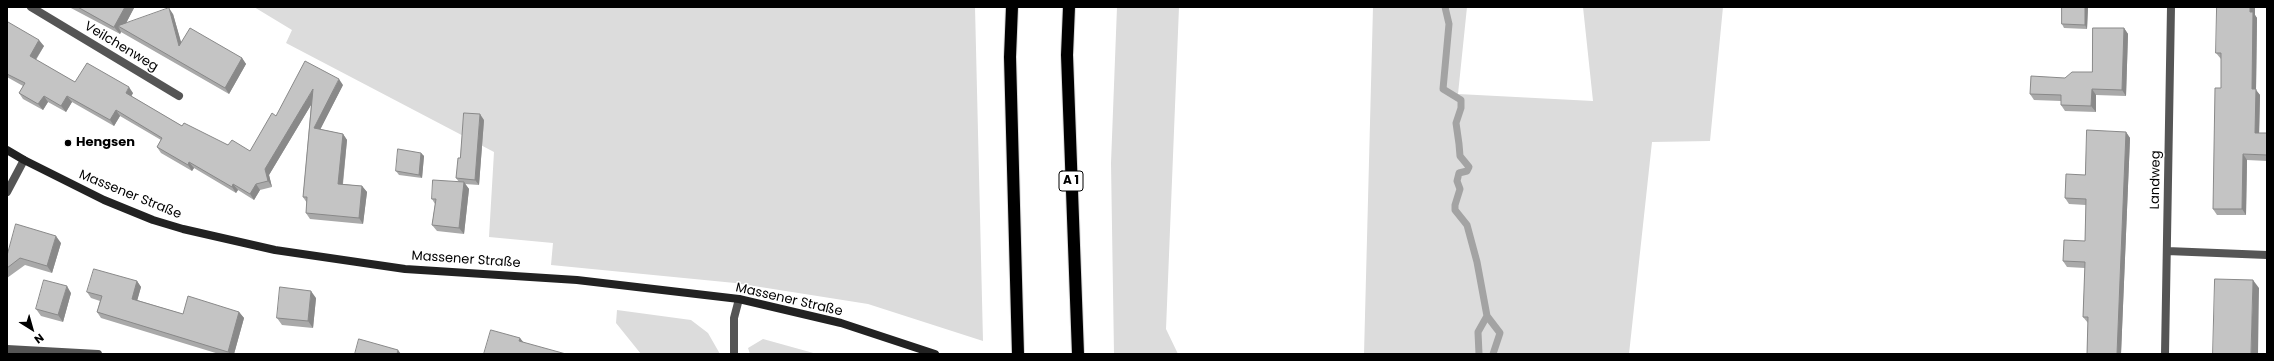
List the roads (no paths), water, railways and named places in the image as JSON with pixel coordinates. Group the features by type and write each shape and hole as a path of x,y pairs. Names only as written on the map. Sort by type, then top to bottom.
{"highway":[{"path":"1012,7 1010,57 1018,354"},
{"name":"A 1","path":"1069,7 1067,55 1078,354"}],"main road":[{"name":"Massener Straße","path":"7,150 104,200 152,220 183,229 275,250 406,268 577,280 738,299 841,323 935,354"}],"street":[{"name":"Veilchenweg","path":"31,7 179,96"},
{"name":"Landweg","path":"2164,354 2170,7"},
{"path":"7,192 24,160"},
{"path":"2166,251 2267,255"},
{"path":"734,354 734,318 738,299"},
{"path":"7,349 98,354"}],"waterway":[{"path":"1445,7 1449,24 1443,89 1461,100 1461,108 1456,123 1460,156 1469,167 1467,171 1459,173 1457,181 1460,189 1455,210 1467,225 1477,262 1487,316 1500,333 1493,354"},
{"path":"1479,354 1478,332 1487,316"}],"place":[{"name":"Hengsen","path":"68,143"}]}
